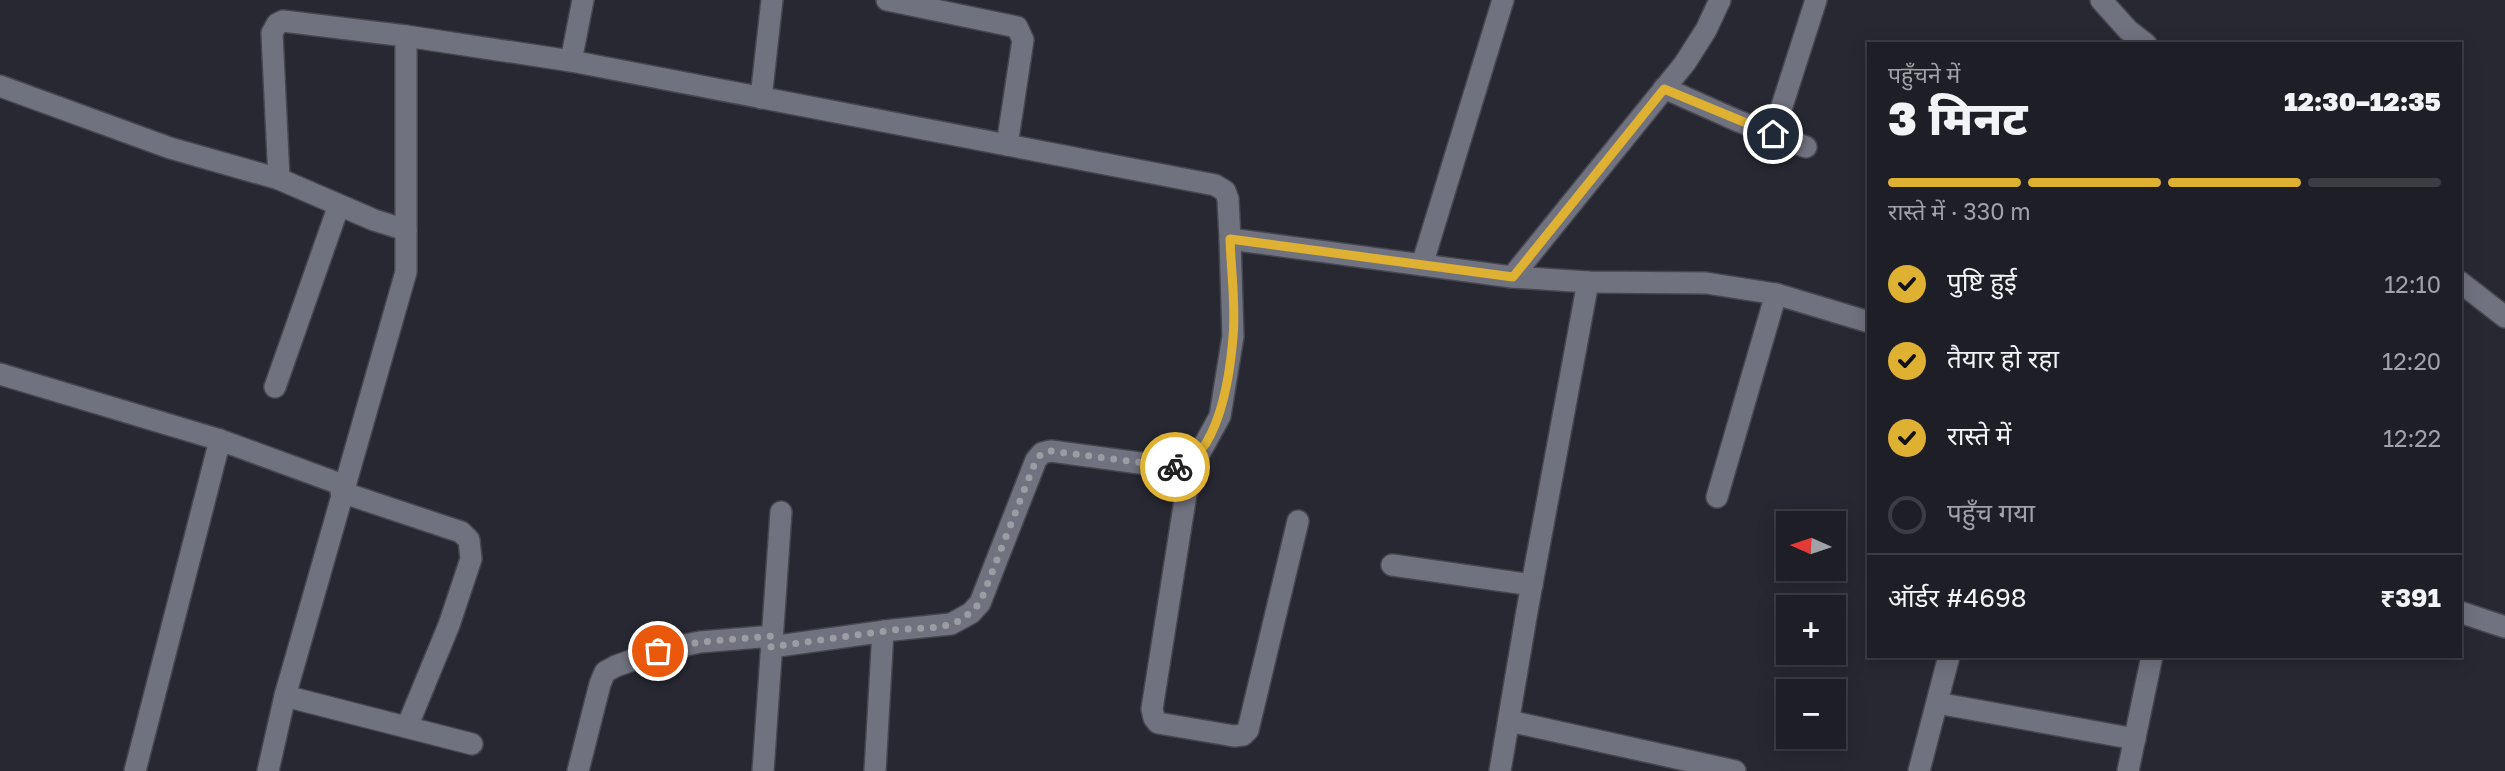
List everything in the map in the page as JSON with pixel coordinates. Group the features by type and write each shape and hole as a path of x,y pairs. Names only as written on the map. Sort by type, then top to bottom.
{"street":[{"path":"571,61 583,0"},
{"path":"761,98 772,0"},
{"path":"887,0 1017,27 1024,40 1007,145"},
{"path":"1422,265 1503,0"},
{"path":"1513,277 1685,63 1706,30 1720,0"},
{"path":"1773,134 1816,0"},
{"path":"2101,0 2128,30 2143,42"},
{"path":"279,179 272,33 277,24 283,21 571,61 1215,185 1225,191 1228,199 1233,336 1220,416 1198,456 1191,461 1169,467 1051,451 1042,453 1036,460 980,603 971,613 951,624 771,642 700,642 658,651 616,666 605,672 600,684 578,771"},
{"path":"268,771 285,696 405,272 406,36"},
{"path":"0,86 170,148 279,179 406,230"},
{"path":"1664,89 1806,147"},
{"path":"275,387 339,205"},
{"path":"1230,239 1513,277 1588,282 1706,284 1776,294 1867,321"},
{"path":"1500,771 1588,282"},
{"path":"2462,284 2505,317"},
{"path":"1717,497 1776,294"},
{"path":"0,374 220,440 342,489 461,532 469,540 471,559 449,625 407,727"},
{"path":"135,771 220,440"},
{"path":"1191,461 1152,709 1158,723 1234,736 1242,735 1248,730 1298,521"},
{"path":"763,771 781,512"},
{"path":"1392,565 1532,585"},
{"path":"2462,613 2505,626"},
{"path":"875,771 883,631"},
{"path":"1919,771 1948,658"},
{"path":"2128,771 2152,658"},
{"path":"285,696 472,744"},
{"path":"1937,703 2135,738"},
{"path":"1509,721 1735,771"}],"way so far":[{"path":"658,651 700,642 772,636 771,647 951,624 962,620 980,603 1036,460 1042,453 1051,451 1175,467"}],"route":[{"path":"1175,467 1188,464 1198,456 1220,416 1233,336 1230,239 1513,277 1664,89 1773,134"}]}
